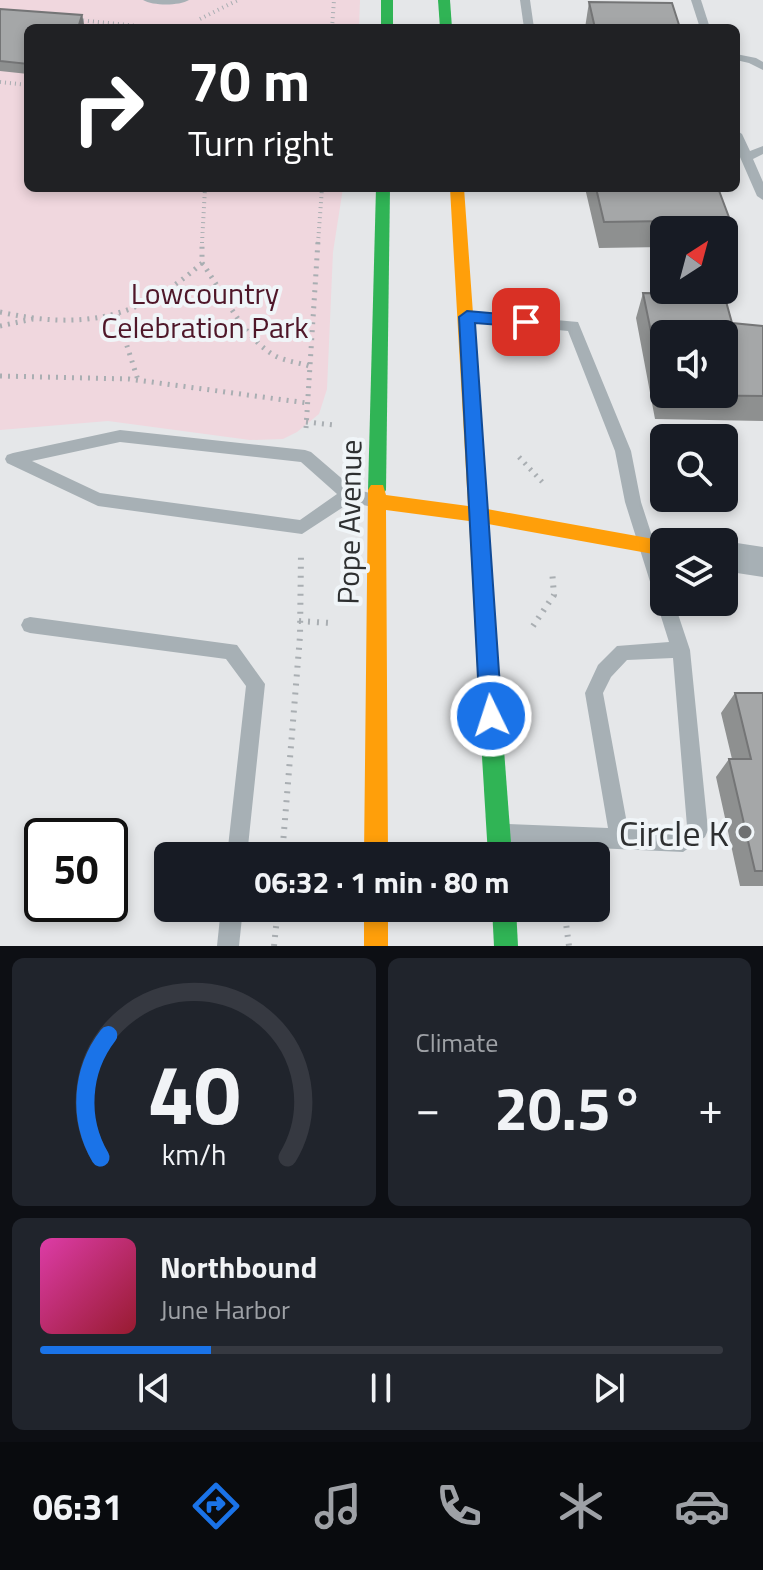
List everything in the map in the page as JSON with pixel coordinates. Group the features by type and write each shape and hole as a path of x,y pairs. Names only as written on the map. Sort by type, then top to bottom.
{"main road":[{"path":"387,0 387,24"},
{"path":"444,0 446,24"},
{"name":"Pope Avenue","path":"376,842 383,192"},
{"path":"457,192 499,842"},
{"path":"378,501 650,545"},
{"path":"376,922 376,946"},
{"path":"505,922 506,946"}],"street":[{"path":"738,558 763,562"}],"lane":[{"path":"148,0 184,0"},
{"path":"525,0 528,24"},
{"path":"696,0 704,24"},
{"path":"740,58 763,67"},
{"path":"740,143 763,196"},
{"path":"746,157 763,150"},
{"path":"467,317 573,326 623,451 650,531"},
{"path":"6,460 120,436 305,456 349,495 378,501"},
{"path":"6,460 98,499 302,527 349,495"},
{"path":"499,834 683,842 698,830 681,650 669,616"},
{"path":"30,625 231,651 256,684 239,842"},
{"path":"620,839 594,693 604,671 623,652 681,650"},
{"path":"228,946 231,922"}],"path":[{"path":"188,24 223,10 238,0"},
{"path":"332,24 334,0"},
{"path":"72,20 121,24"},
{"path":"0,82 24,85"},
{"path":"204,192 202,263 222,288 244,329 275,356 310,366"},
{"path":"0,312 67,321 117,315 148,305 181,286 202,263"},
{"path":"117,315 138,380"},
{"path":"0,326 38,318"},
{"path":"0,376 138,380 307,403"},
{"path":"274,946 277,922"},
{"path":"566,922 569,946"}],"green space":[{"name":"Lowcountry Celebration Park","path":"0,0 360,0 359,24 24,24 24,192 342,192 333,252 327,389 319,414 297,432 283,439 250,440 108,421 0,430"}],"building":[{"path":"589,2 672,3 679,24 594,24"},
{"path":"0,9 82,15 79,24 24,24 24,64 0,61"},
{"path":"597,192 720,192 728,216 650,216 650,221 604,222"},
{"path":"643,293 650,293 650,304 727,304 731,320 650,320 650,327"},
{"path":"738,324 763,326 763,396 738,396"},
{"path":"735,693 763,693 763,871 755,871 729,759 751,759"}],"traffic: fast":[{"path":"387,0 387,24"},
{"path":"444,0 446,24"},
{"path":"377,490 383,192"},
{"path":"491,723 499,842"},
{"path":"505,922 506,946"}],"traffic: slow":[{"path":"457,192 491,723"},
{"path":"376,842 377,490"},
{"path":"378,501 650,546"},
{"path":"376,922 376,946"}],"place":[{"name":"Circle K","path":"745,832"}],"route":[{"path":"491,716 467,317 526,322"}]}
